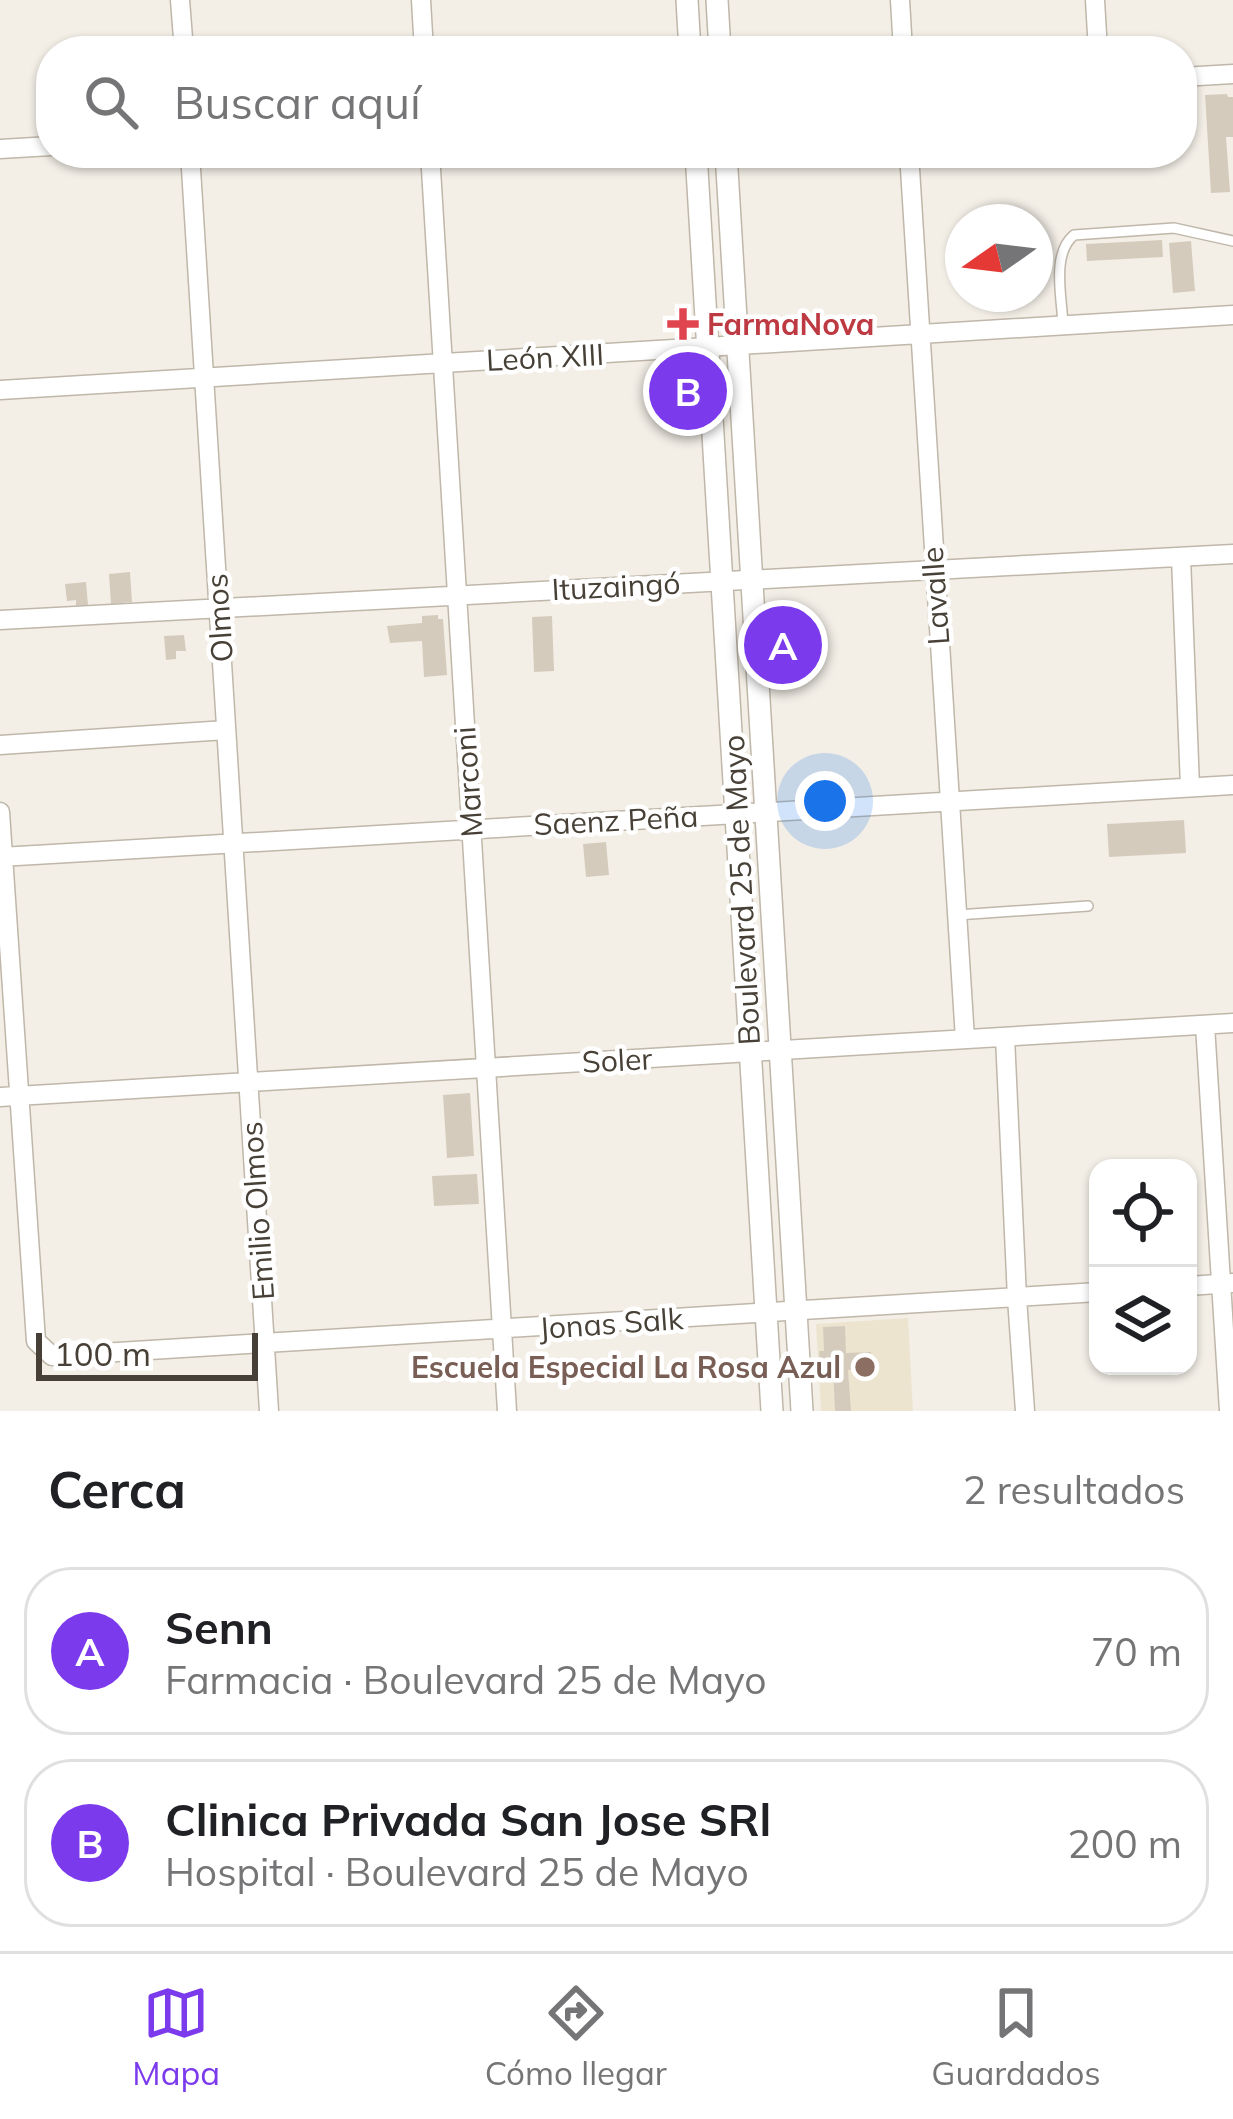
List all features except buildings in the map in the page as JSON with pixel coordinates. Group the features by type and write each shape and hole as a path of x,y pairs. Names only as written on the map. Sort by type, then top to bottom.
{"street":[{"path":"180,0 183,36"},
{"path":"421,0 423,36"},
{"path":"687,0 689,36"},
{"path":"717,0 719,36"},
{"path":"900,0 902,36"},
{"path":"1095,0 1097,36"},
{"path":"1197,76 1233,74"},
{"path":"0,149 36,147"},
{"name":"Olmos","path":"191,168 248,1082"},
{"name":"Marconi","path":"431,168 507,1411"},
{"name":"Boulevard 25 de Mayo","path":"697,168 772,1411"},
{"name":"Boulevard 25 de Mayo","path":"727,168 802,1411"},
{"name":"Lavalle","path":"910,168 965,1039"},
{"name":"León XIII","path":"0,390 1233,314"},
{"name":"Ituzaingó","path":"0,620 1233,554"},
{"path":"1181,556 1190,787"},
{"path":"0,745 226,730"},
{"name":"Saenz Peña","path":"2,857 1233,785"},
{"path":"0,812 9,1096"},
{"name":"Soler","path":"9,1096 1233,1023"},
{"path":"1205,1025 1227,1284 1228,1411"},
{"path":"1005,1037 1025,1411"},
{"name":"Emilio Olmos","path":"248,1082 269,1411"},
{"name":"Jonas Salk","path":"9,1096 36,1341 52,1356 1089,1293"},
{"path":"1197,1286 1227,1284"}],"lane":[{"path":"1063,325 1060,258 1064,243 1074,235 1174,228 1233,241"},
{"path":"957,915 1088,906"}],"shaded area":[{"name":"Escuela Especial La Rosa Azul","path":"908,1318 913,1411 821,1411 816,1324"}],"place":[{"name":"FarmaNova","path":"683,324"},
{"name":"Clinica Privada San Jose SRl","path":"688,391"},
{"name":"Senn","path":"783,645"},
{"name":"Escuela Especial La Rosa Azul","path":"865,1367"}]}
